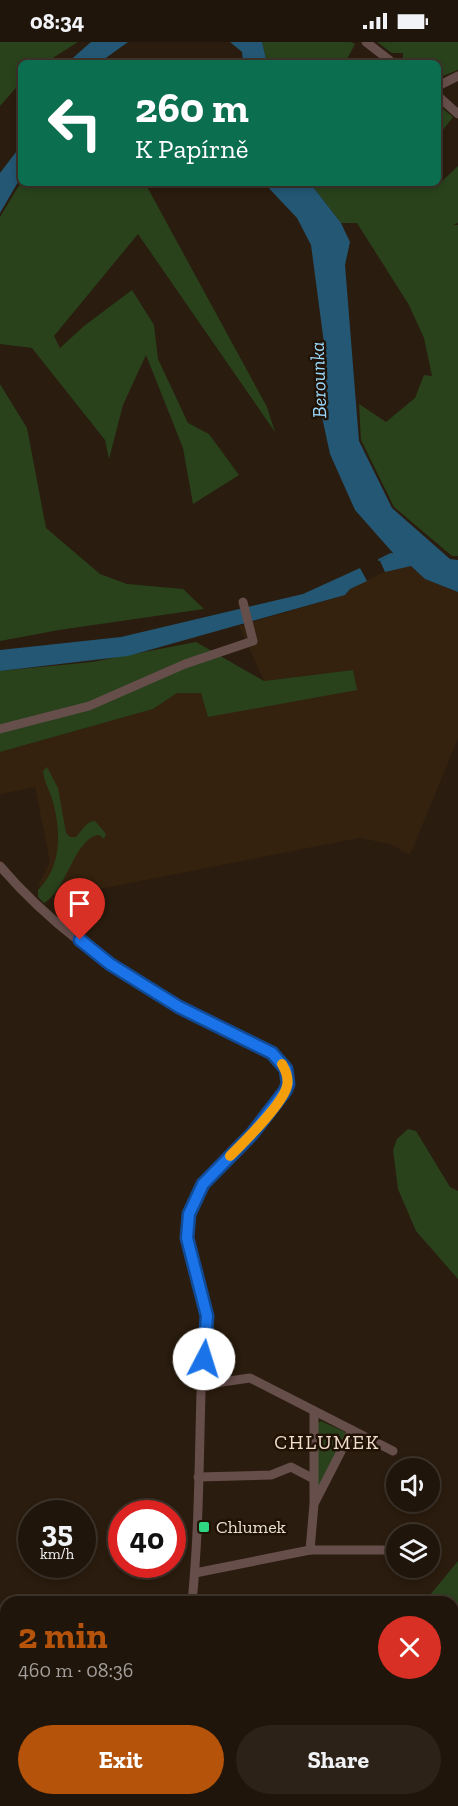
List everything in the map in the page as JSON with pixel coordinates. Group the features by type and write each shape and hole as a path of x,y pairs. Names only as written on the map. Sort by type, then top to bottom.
{"street":[{"path":"366,42 389,60"},
{"path":"441,84 458,76"},
{"path":"441,99 458,114"},
{"path":"0,729 58,715 114,696 185,664 253,641 243,602"},
{"path":"0,866 28,899 110,964 179,1007 272,1053 286,1069 288,1084 285,1091 252,1134 203,1184 189,1214 187,1238 207,1316 207,1344 201,1385 193,1596"},
{"path":"201,1385 250,1378 393,1451"},
{"path":"310,1550 314,1504 312,1478 314,1411"},
{"path":"314,1504 352,1430"},
{"path":"198,1477 271,1475 291,1467 312,1478"},
{"path":"195,1573 310,1550 386,1550"}],"shaded area":[{"path":"411,566 425,579 458,592 458,738 410,855 390,844 359,838 58,897 38,886 50,862 35,787 0,794 0,752 153,709 177,693 201,693 208,717 353,670 264,681 239,626 345,595 350,589 386,571"}],"green space":[{"path":"0,42 78,42 50,60 18,60 18,85 0,106"},
{"path":"262,42 351,42 355,44 347,60 266,60"},
{"path":"377,42 458,42 458,70 441,77 441,60 403,60 403,53 392,53"},
{"path":"441,107 453,117 441,132"},
{"path":"458,166 458,223 453,225 458,225 458,556 452,556 394,507 361,440 359,404 386,422 415,398 424,375 432,376 424,338 409,305 357,223 341,223 312,186 441,186 441,182"},
{"path":"19,186 147,186 267,407 275,432 138,234 54,336 60,348 84,326 132,290 154,325 158,359 188,423 209,434 239,475 193,504 183,448 146,355 123,405 109,459 105,440 32,348 0,344 0,217"},
{"path":"0,384 27,428 46,528 100,574 127,584 183,589 204,609 0,641"},
{"path":"196,642 264,681 353,670 357,690 208,717 201,693 177,693 153,709 0,752 0,671 92,662"},
{"path":"47,767 58,788 66,833 70,837 76,837 87,824 95,821 106,834 104,839 99,835 83,845 52,897 44,903 38,897 38,890 52,871 58,848 56,813 43,771"},
{"path":"408,1129 416,1131 450,1187 458,1191 458,1279 416,1231 398,1189 393,1150 397,1139"},
{"path":"321,1421 345,1432 346,1438 316,1498 317,1424"},
{"path":"458,1561 458,1596 429,1596"}],"water":[{"path":"91,42 128,42 103,60 70,60"},
{"path":"230,42 262,42 266,60 243,60 242,52"},
{"path":"18,147 18,182 0,213 0,173"},
{"path":"267,186 312,186 341,223 350,242 345,265 359,441 392,508 450,559 458,560 458,592 425,579 411,566 385,572 380,561 393,553 355,510 330,454 322,417 324,343 311,245 297,218"},
{"path":"360,568 367,581 350,589 345,595 128,656 0,671 0,650 121,637 303,594"}],"waterway":[{"path":"379,560 391,554 394,557"}],"slow traffic":[{"path":"230,1156 252,1134 285,1091 288,1077 282,1064"}],"place":[{"name":"Chlumek","path":"204,1527"}],"district":[{"name":"CHLUMEK","path":"327,1442"}],"route":[{"path":"80,940 110,964 179,1007 272,1053 286,1069 288,1084 285,1091 252,1134 203,1184 189,1214 187,1238 207,1316 207,1344 204,1359"}],"water label":[{"name":"Berounka","path":"318,380"}]}
